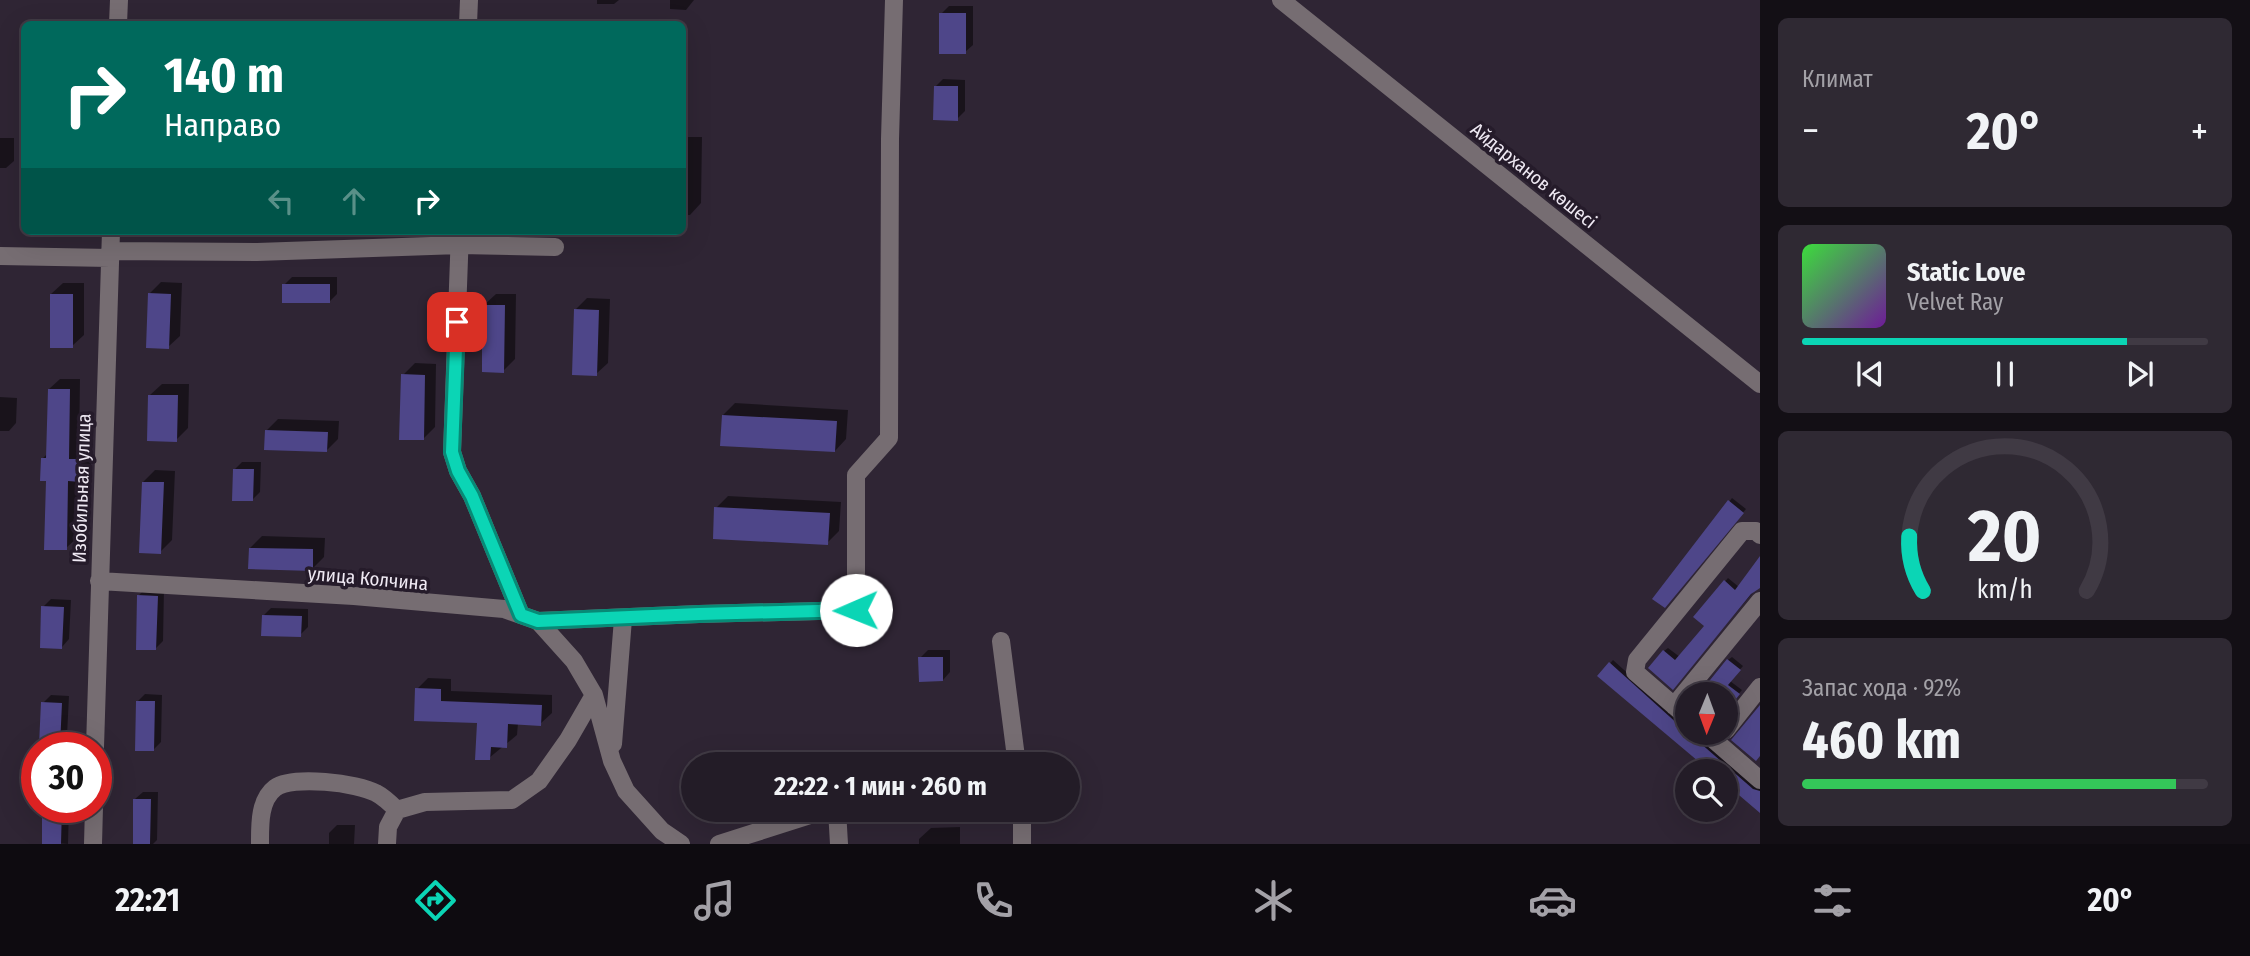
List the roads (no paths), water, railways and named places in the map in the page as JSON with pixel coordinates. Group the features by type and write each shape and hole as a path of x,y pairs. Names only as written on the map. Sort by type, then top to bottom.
{"street":[{"path":"118,21 119,0"},
{"path":"468,21 469,0"},
{"name":"улица Колчина","path":"99,582 354,596 504,609 529,618 623,619 856,610 856,475 889,438 890,139 894,0"},
{"name":"Айдарханов көшесі","path":"1281,0 1760,383"},
{"name":"Изобильная улица","path":"95,732 111,235"},
{"path":"460,238 452,452 458,471 529,618 574,661 594,695 612,761 626,791 662,831 681,844"},
{"path":"0,256 257,252 460,238 555,247"},
{"path":"1675,707 1635,673 1637,660 1742,531 1756,531 1760,534"},
{"path":"1702,682 1760,601"},
{"path":"612,761 623,619"},
{"path":"1001,641 1015,752"},
{"path":"1738,712 1760,687"},
{"path":"387,844 388,827 397,810 425,802 512,800 539,781 568,740 594,695"},
{"path":"1728,746 1759,776"},
{"path":"260,844 263,805 275,788 294,782 354,786 376,793 397,810"},
{"path":"719,844 788,822"},
{"path":"838,822 839,844"},
{"path":"1022,844 1023,822"},
{"path":"93,823 93,844"}]}
